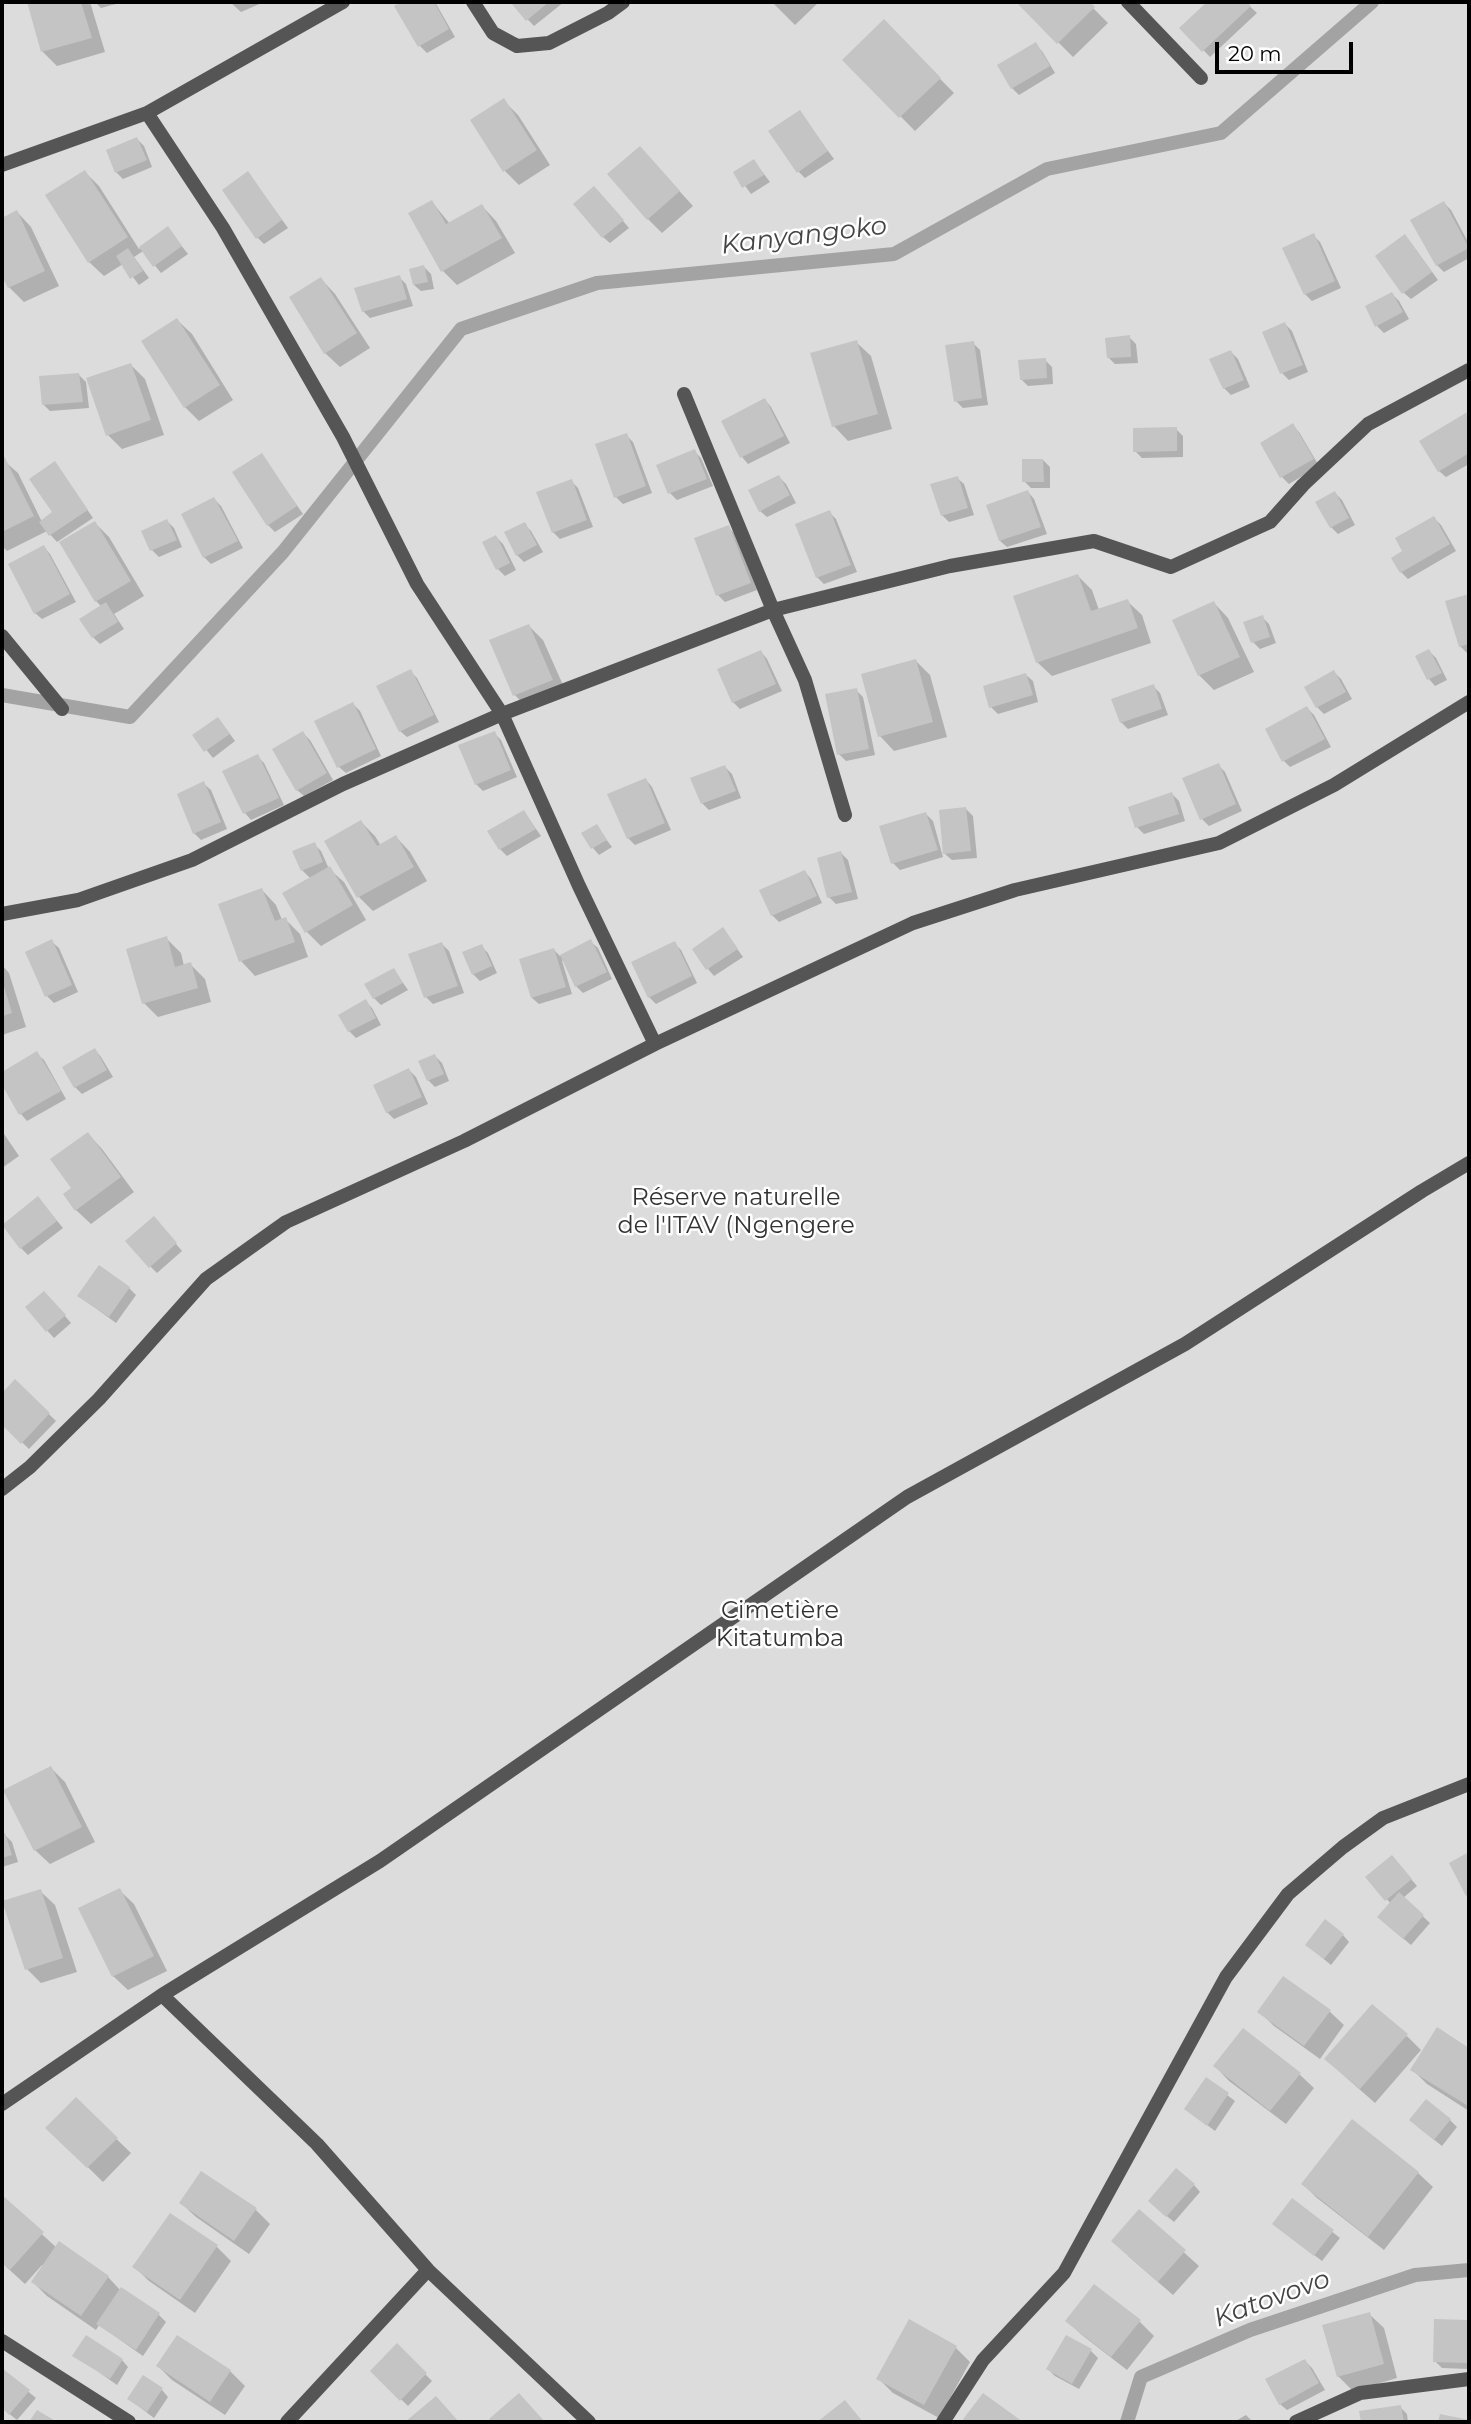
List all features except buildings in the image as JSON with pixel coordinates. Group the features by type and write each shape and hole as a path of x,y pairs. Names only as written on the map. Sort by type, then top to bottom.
{"street":[{"path":"2,165 147,113 343,2"},
{"path":"473,2 493,33 517,46 549,43 608,13 623,2"},
{"path":"1128,2 1201,78"},
{"path":"147,113 223,228 343,437 417,584 502,714 579,886 655,1044"},
{"path":"2,914 78,900 192,860 343,784 502,714 773,611 950,566 1094,541 1171,567 1270,522 1303,485 1368,424 1469,370"},
{"path":"684,394 773,611 805,680 845,815"},
{"path":"2,636 62,709"},
{"path":"2,1489 30,1467 99,1399 206,1279 286,1222 464,1141 655,1044 913,923 1015,890 1219,843 1334,785 1469,702"},
{"path":"2,2104 162,1995 380,1861 907,1497 1185,1344 1469,1163"},
{"path":"943,2422 983,2360 1063,2273 1226,1977 1288,1894 1343,1847 1383,1818 1469,1784"},
{"path":"162,1995 317,2144 428,2270 589,2422"},
{"path":"288,2422 428,2270"},
{"path":"2,2341 129,2422"},
{"path":"1296,2422 1360,2393 1469,2379"}],"green space":[{"name":"Réserve naturelle de l'ITAV (Ngengere","path":"2,2 1469,2 1469,2422 2,2422"}],"waterway":[{"name":"Kanyangoko","path":"2,695 130,717 283,552 461,329 597,283 894,254 1047,169 1221,133 1372,2"},
{"name":"Katovovo","path":"1127,2422 1141,2377 1250,2330 1415,2275 1469,2270"}],"park label":[{"name":"Cimetière Kitatumba","path":"780,1625"}]}
